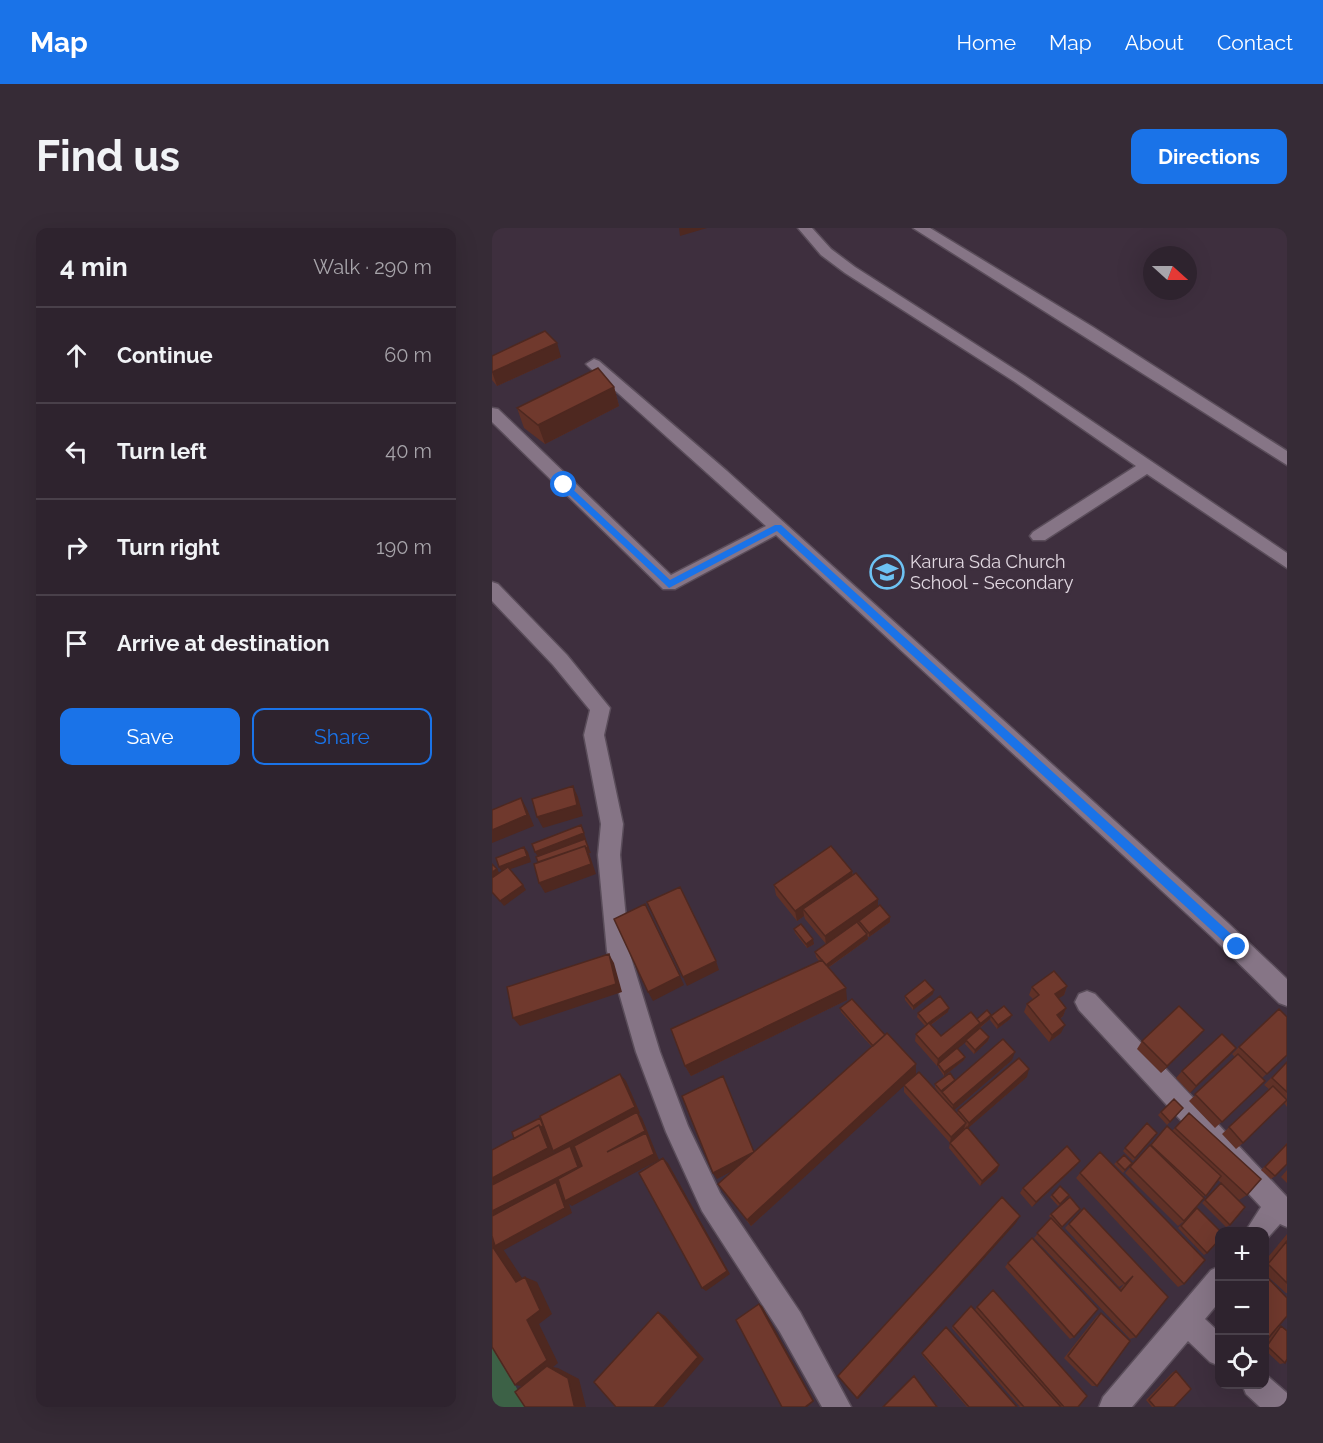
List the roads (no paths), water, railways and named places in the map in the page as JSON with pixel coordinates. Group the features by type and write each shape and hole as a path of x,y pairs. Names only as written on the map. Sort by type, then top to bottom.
{"street":[{"path":"805,228 826,252 850,270 1010,372 1287,562"},
{"path":"921,228 1088,330 1287,459"},
{"path":"594,364 778,527 1220,930 1287,995"},
{"path":"492,413 669,584 778,527"},
{"path":"1039,536 1148,466"},
{"path":"492,589 560,660 600,708 594,735 612,824 609,855 618,951 648,1052 678,1132 711,1202 795,1331 837,1407"},
{"path":"1088,1002 1283,1210 1264,1227"},
{"path":"1113,1407 1218,1281"},
{"path":"1187,1321 1215,1347"},
{"path":"1261,1389 1281,1407"}],"place":[{"name":"Karura Sda Church School - Secondary","path":"887,572"}]}
